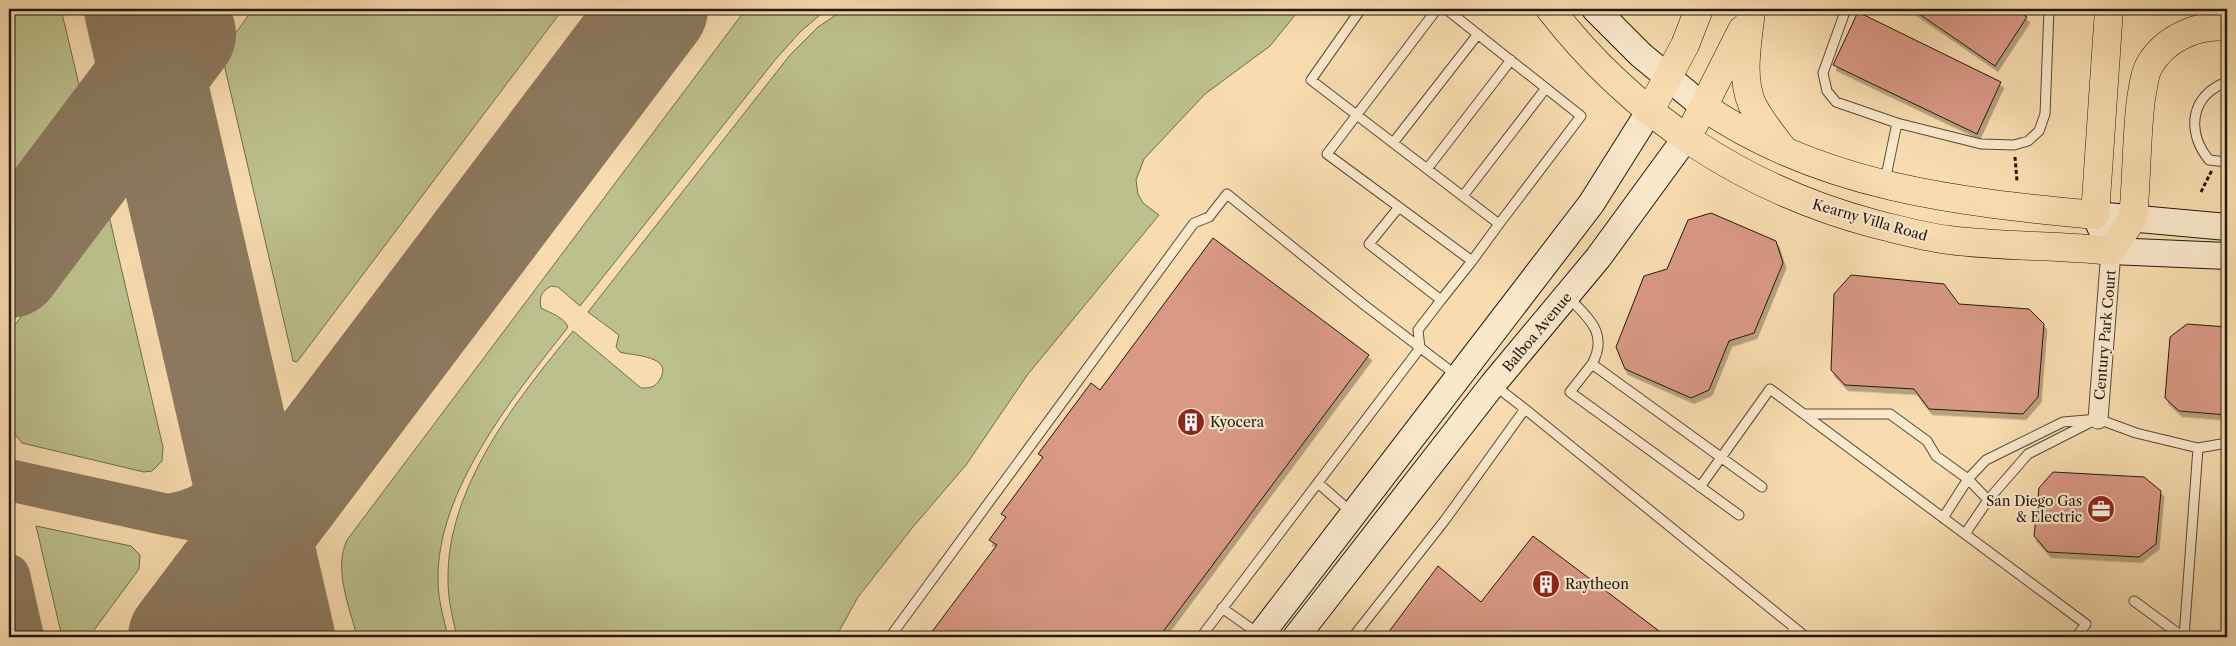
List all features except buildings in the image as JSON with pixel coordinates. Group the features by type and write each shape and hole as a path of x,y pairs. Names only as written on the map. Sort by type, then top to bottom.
{"main road":[{"name":"Kearny Villa Road","path":"1550,9 1612,77 1649,112 1685,139 1708,154 1820,208 1898,230 1948,240 2076,247 2111,251 2227,256"},
{"path":"1595,9 1617,32 1668,78 1704,106 1734,126 1784,150 1840,173 1884,186 2016,208 2227,227"},
{"path":"1260,636 1352,513 1531,284 1590,204 1649,112 1668,78 1700,9"},
{"path":"2095,215 2110,9"},
{"path":"1751,10 1746,76 1749,96 1768,129 1784,150"},
{"name":"Balboa Avenue","path":"1296,637 1493,384 1568,296 1659,176 1685,139 1704,106 1751,10"},
{"path":"2133,218 2137,132 2143,89 2149,66 2165,45 2190,32 2208,27 2227,27"},
{"name":"Century Park Court","path":"2095,215 2111,251"},
{"name":"Century Park Court","path":"2111,251 2133,218"},
{"path":"1493,384 1488,378 1487,372 1500,350 1531,284"}],"street":[{"name":"Century Park Court","path":"2098,419 2111,251"}],"lane":[{"path":"1361,9 1311,80 1499,224"},
{"path":"1437,9 1327,154 1472,261"},
{"path":"1201,637 1420,348 1418,330 1581,116 1446,9"},
{"path":"1846,9 1823,73 1827,91 1836,102 1897,122 1981,144 2014,145 2028,141 2039,131 2044,114 2049,9"},
{"path":"1393,143 1478,34"},
{"path":"1427,169 1511,60"},
{"path":"2227,82 2206,95 2198,107 2194,121 2195,135 2204,154 2209,160 2227,162"},
{"path":"1463,196 1546,88"},
{"path":"1884,186 1897,122"},
{"path":"890,637 1194,223 1209,218 1227,194 1458,377"},
{"path":"1399,207 1369,244 1441,300"},
{"path":"1568,296 1592,323 1599,343 1597,354 1592,364 1570,392 1738,515"},
{"path":"1592,364 1762,487"},
{"path":"1493,384 1806,637"},
{"path":"1700,487 1770,389 2086,624 2076,637"},
{"path":"1353,637 1445,520 1525,409"},
{"path":"1804,414 1890,414 1927,441 1936,456 1968,479 1988,500"},
{"path":"1965,534 1988,500 2028,454 2098,419"},
{"path":"1943,518 1968,479 1986,460 2063,422 2098,419 2136,433 2198,448 2227,443"},
{"path":"2184,637 2198,448"},
{"path":"1318,483 1352,513"},
{"path":"2134,601 2184,637"},
{"path":"1222,608 1260,636"},
{"path":"1788,637 1795,629"}],"path":[{"path":"2014,145 2017,181"},
{"path":"2202,192 2205,184"}],"green space":[{"path":"16,9 61,9 80,89 80,98 75,108 9,198 9,19"},
{"path":"253,9 563,9 297,362 293,361 224,64 227,45"},
{"path":"746,9 827,9 800,32 775,60 580,306 558,287 551,286 543,293 540,301 541,308 560,318 568,327 503,413 482,445 464,479 450,512 441,547 438,581 440,602 448,637 357,637 342,576 343,551 347,540"},
{"path":"845,9 1300,9 1270,46 1205,94 1144,159 1136,180 1138,194 1143,203 1159,215 1028,374 966,465 913,527 858,597 836,637 457,637 448,588 450,546 459,512 472,479 508,415 573,331 641,388 651,387 659,381 663,372 662,366 657,361 620,352 616,347 619,335 588,312 790,55 818,27"},
{"path":"106,203 163,447 162,461 152,471 144,472 22,443 14,433 9,411 9,333"},
{"path":"36,526 131,546 140,555 139,569 89,637 62,637"}],"taxiway":[{"path":"9,480 168,515 198,507 221,489 232,470 236,439"},
{"path":"174,516 216,521 234,520 250,515 279,497 309,468"},
{"path":"9,575 23,637"}],"runway":[{"path":"137,9 282,637"},
{"path":"181,637 655,9"},
{"path":"9,265 183,34"}],"place":[{"name":"Kyocera","path":"1191,422"},
{"name":"San Diego Gas & Electric","path":"2101,509"},
{"name":"Raytheon","path":"1546,584"}]}
